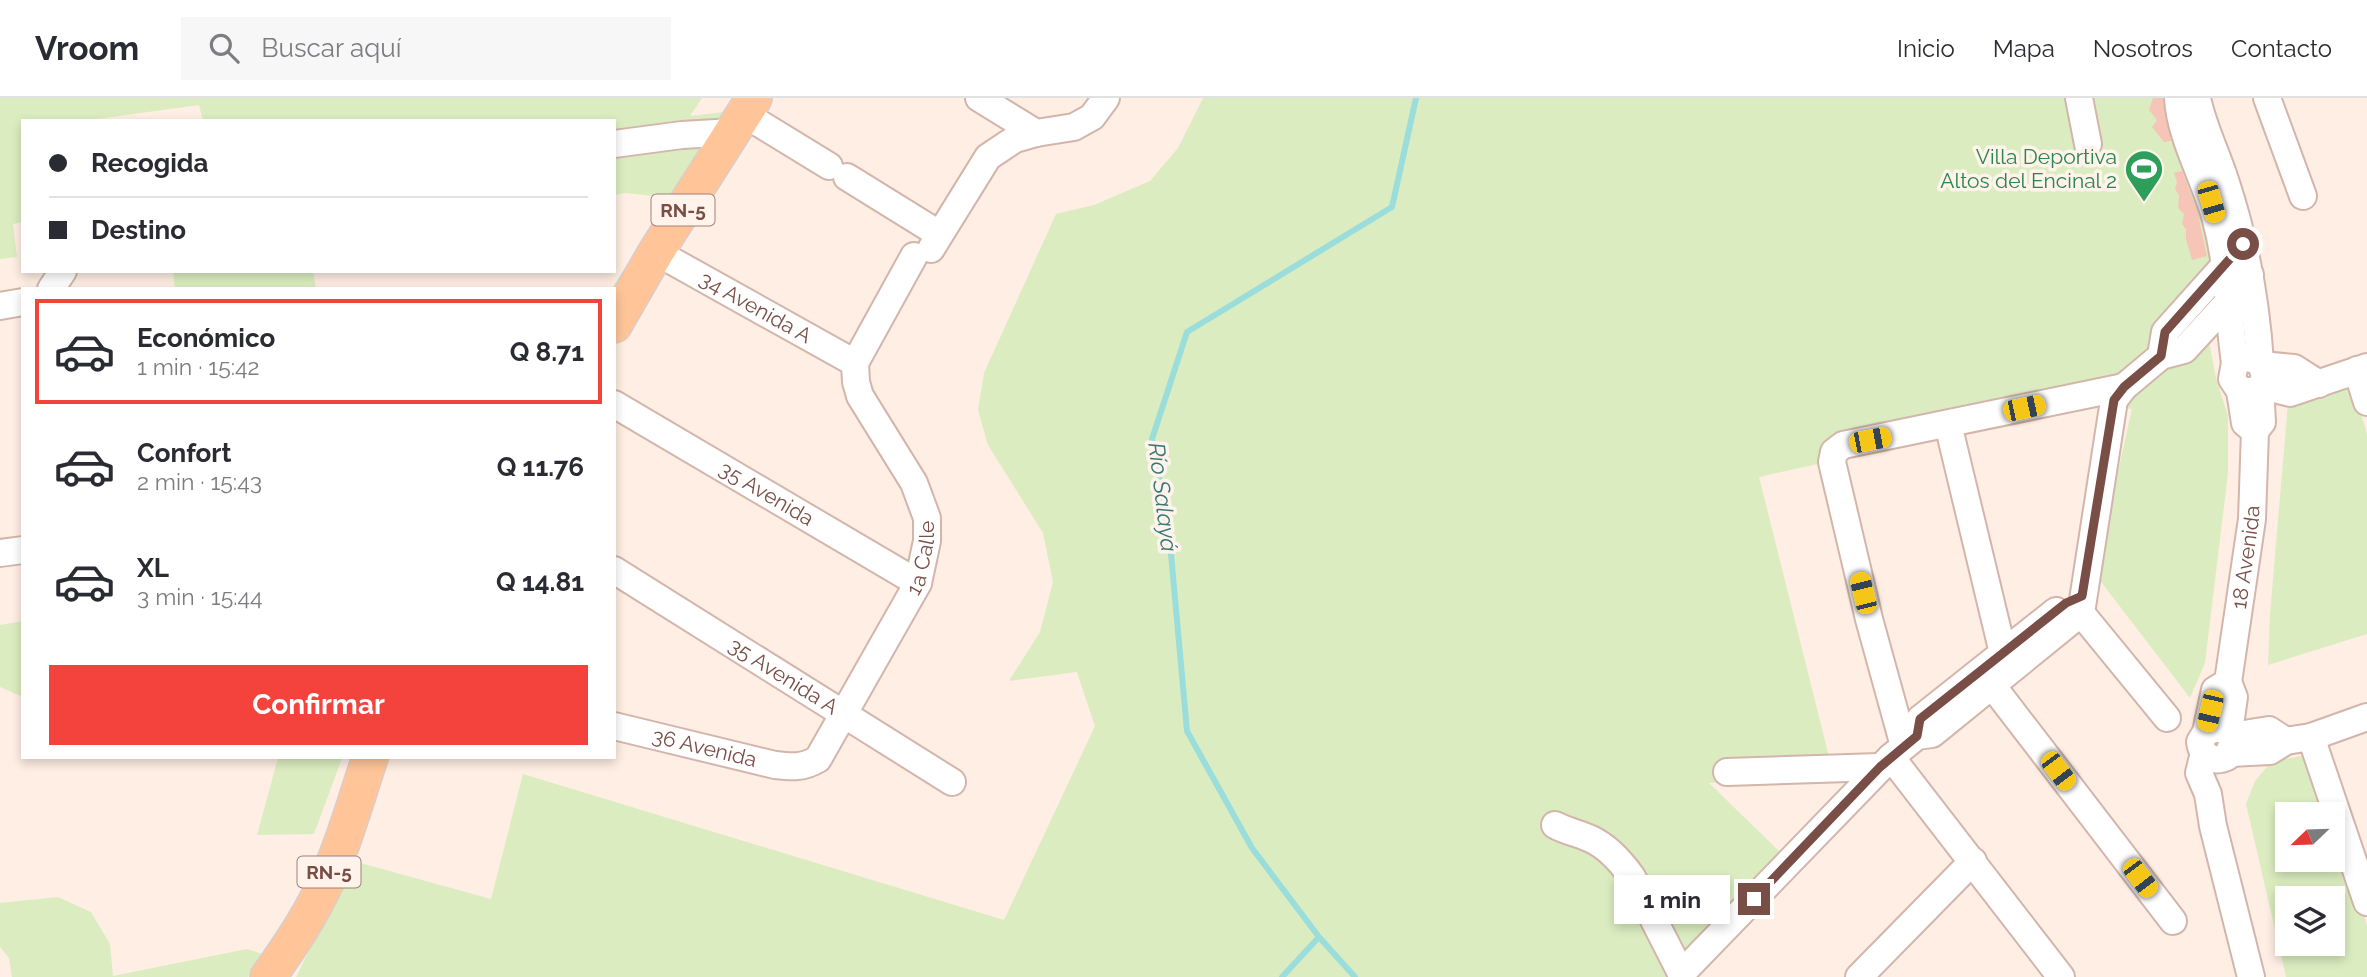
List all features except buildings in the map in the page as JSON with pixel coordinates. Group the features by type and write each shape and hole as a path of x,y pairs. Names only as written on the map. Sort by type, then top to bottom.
{"main road":[{"name":"RN-5","path":"616,322 656,252 744,115"},
{"name":"RN-5","path":"268,977 318,899 343,839 370,759"}],"street":[{"path":"979,98 1036,133"},
{"path":"855,363 928,246 988,157 1015,139 1074,127 1092,117 1107,98"},
{"path":"2079,98 2088,144"},
{"name":"18 Avenida","path":"2178,98 2185,131 2211,202 2235,254 2250,275 2253,376 2245,423 2255,431 2252,519 2228,682 2215,690 2221,744"},
{"name":"18 Avenida","path":"2197,98 2204,127 2225,179 2235,254 2230,300 2253,376"},
{"path":"2267,98 2303,196"},
{"path":"616,144 682,135 744,115 838,172 928,246"},
{"name":"34 Avenida A","path":"656,252 855,363"},
{"path":"2161,356 2165,332 2235,254"},
{"path":"1555,825 1577,836 1591,839 1622,863 1632,877 1682,975 1898,751 1920,719 1987,678 2082,605 2114,400 2124,387 2161,356 2184,350 2250,275"},
{"path":"0,306 21,302"},
{"name":"1a Calle","path":"796,768 818,759 844,714 918,583 927,541 926,518 914,483 860,396 855,363"},
{"path":"2253,376 2290,393 2362,368 2367,402"},
{"path":"2050,973 1898,751 1832,462 1834,452 1843,445 2124,387"},
{"name":"35 Avenida","path":"616,405 918,583"},
{"path":"1948,424 2003,653"},
{"path":"0,553 21,550"},
{"name":"35 Avenida A","path":"616,571 952,782"},
{"path":"1987,678 2003,653 2066,603 2082,605 2167,718"},
{"path":"1987,678 2173,921"},
{"path":"2251,977 2213,826 2208,794 2222,781 2221,744 2269,730 2298,739 2367,717"},
{"name":"36 Avenida","path":"616,726 796,768"},
{"path":"2298,739 2367,902"},
{"path":"1727,772 1898,751"},
{"path":"1859,977 1973,861"}],"green space":[{"path":"0,98 702,98 690,116 732,111 616,290 616,287 612,287 672,198 626,193 616,195 616,119 202,119 199,105 97,119 21,119 21,222 13,224 17,257 0,259"},
{"path":"1203,98 2174,98 2218,257 2200,273 2216,378 2228,416 2228,473 2205,663 2190,698 2095,574 2132,409 2088,404 1759,477 1834,777 1709,783 1782,854 1676,958 1686,977 296,977 353,861 491,899 523,774 1004,920 1095,726 1077,672 1009,681 1040,632 1053,582 1043,533 988,445 978,410 984,373 1056,214 1094,205 1150,181 1178,148"},
{"path":"173,273 313,273 316,287 175,287"},
{"path":"2353,387 2367,434 2367,634 2268,665 2289,391"},
{"path":"21,621 21,696 0,687 0,625"},
{"path":"2308,755 2321,770 2330,802 2275,802 2275,872 2345,872 2345,851 2367,926 2367,977 2286,977 2281,956 2345,956 2345,886 2275,886 2275,929 2246,804 2255,781 2272,761"},
{"path":"278,759 342,759 314,834 257,835"},
{"path":"58,897 91,912 110,944 113,976 247,949 265,955 248,977 12,977 9,958 0,947 0,903"}],"waterway":[{"name":"Río Salayá","path":"1355,977 1319,937 1252,848 1187,731 1169,532 1152,439 1187,332 1392,207 1416,98"},
{"path":"1282,977 1319,937"}],"place":[{"name":"Villa Deportiva Altos del Encinal 2","path":"2144,203"}],"route":[{"path":"1754,899 1880,767 1917,736 1920,719 2066,603 2082,596 2114,400 2124,387 2161,356 2165,332 2243,244"}]}
